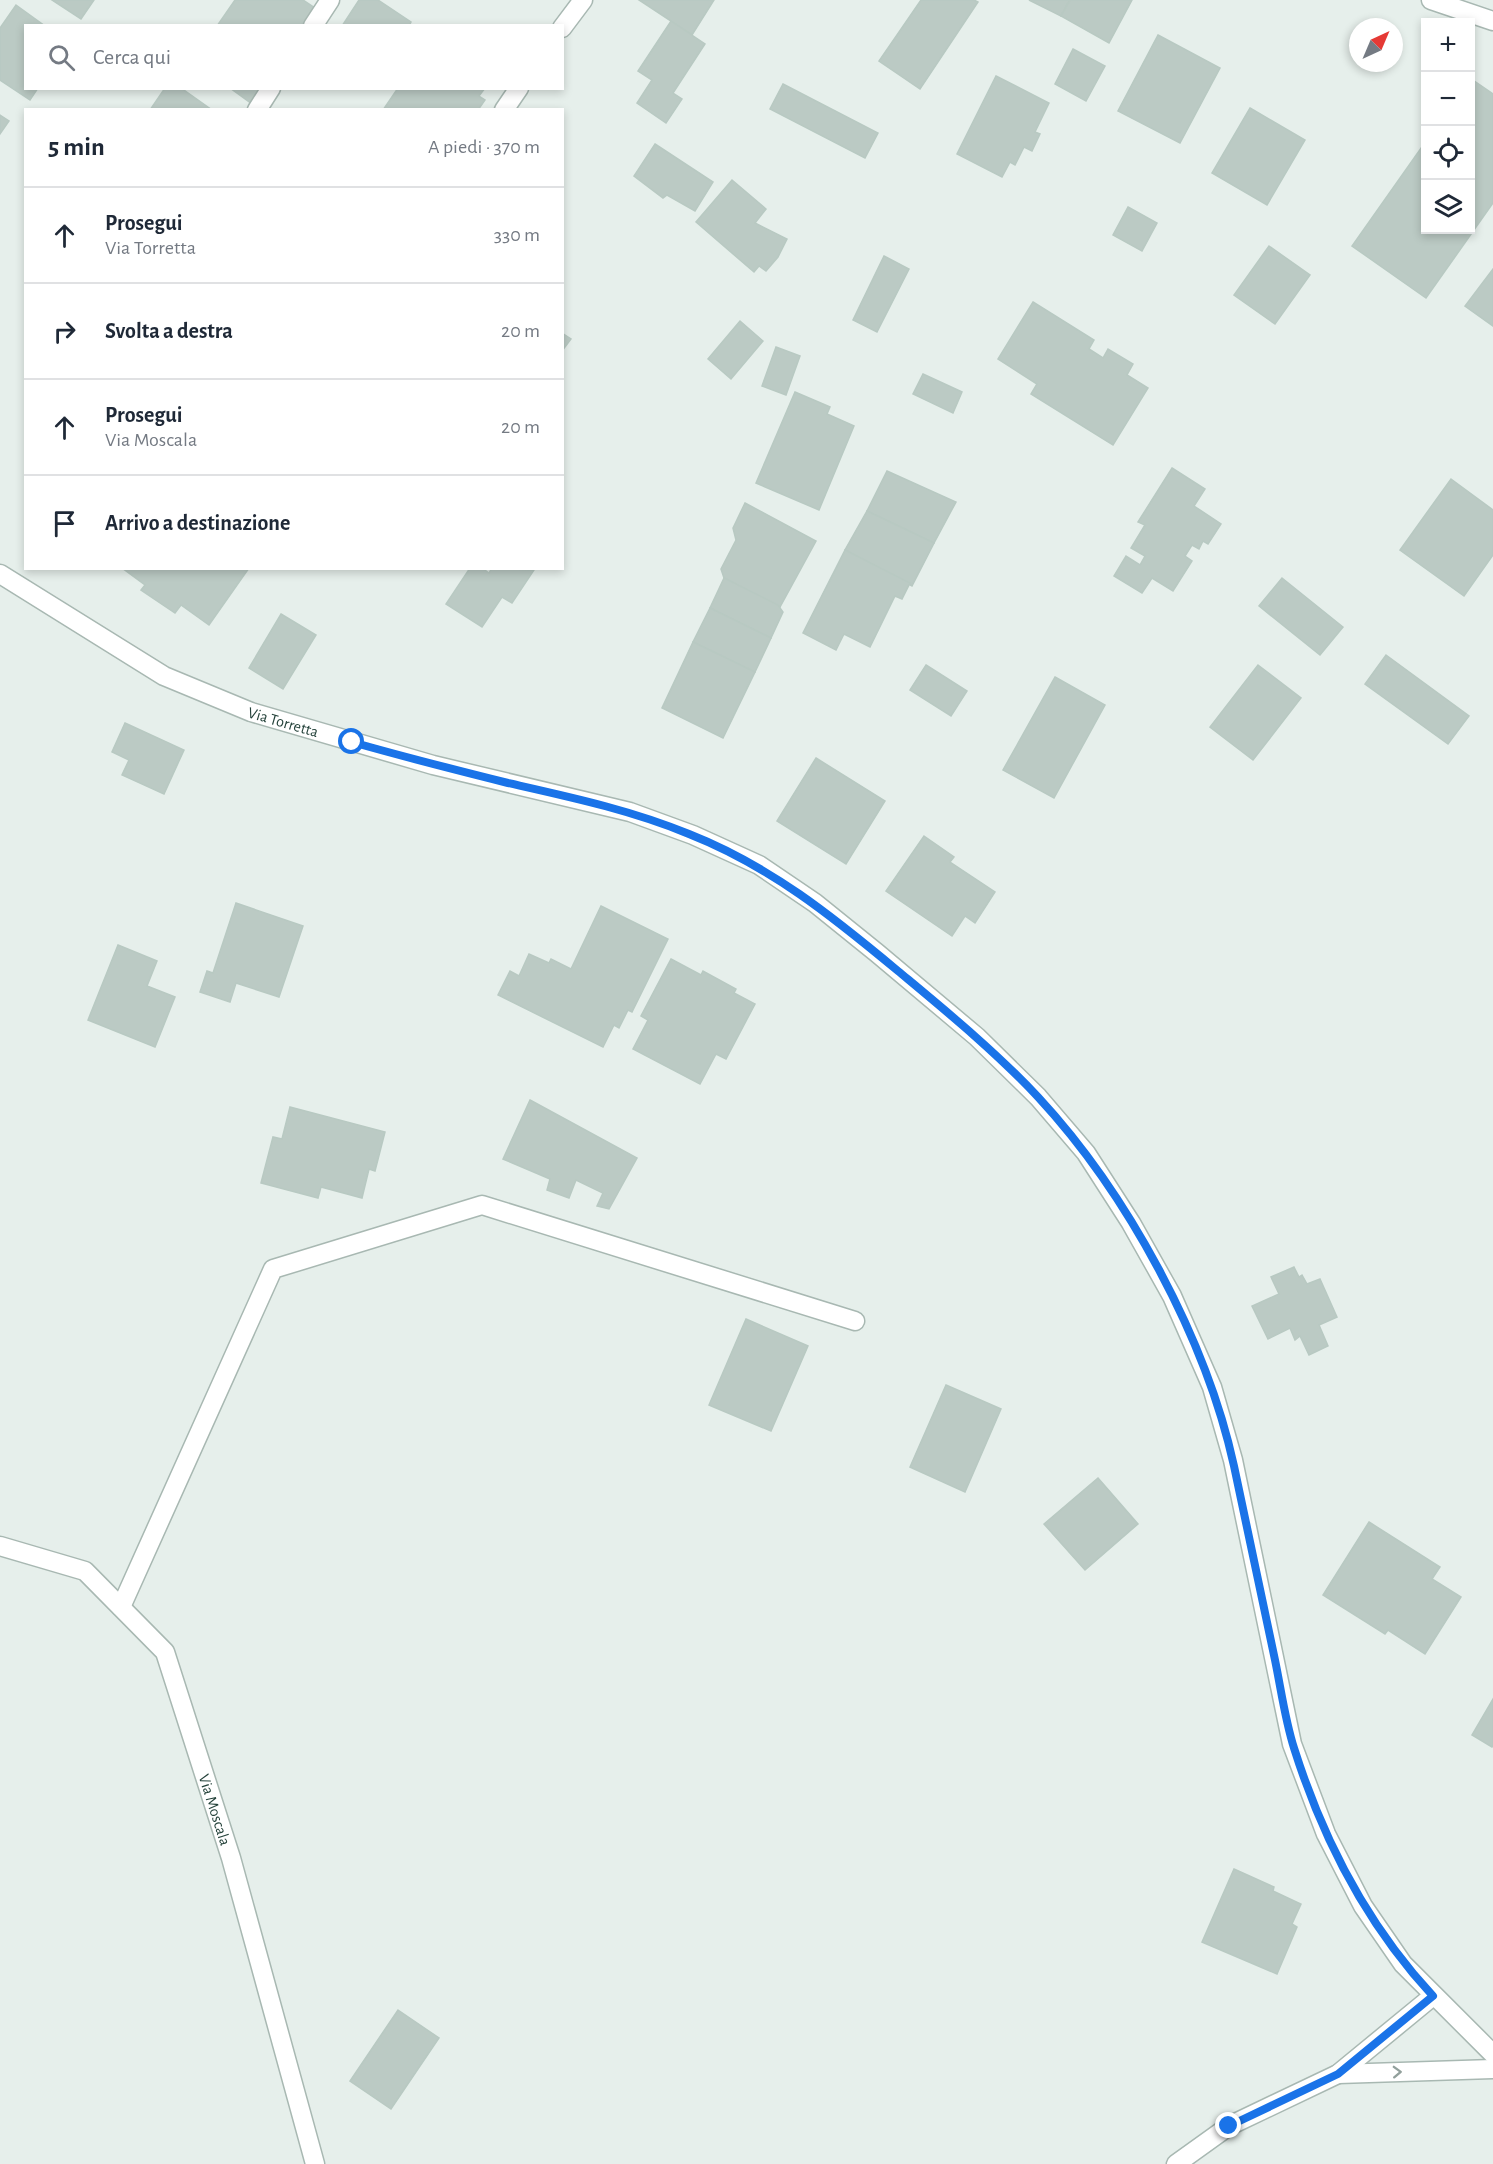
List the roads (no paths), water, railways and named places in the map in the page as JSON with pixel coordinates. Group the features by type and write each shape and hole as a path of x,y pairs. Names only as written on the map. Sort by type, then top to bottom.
{"street":[{"path":"314,24 330,0"},
{"path":"564,25 583,0"},
{"path":"1431,0 1493,21"},
{"path":"258,108 270,90"},
{"path":"505,108 518,90"},
{"name":"Via Torretta","path":"0,574 164,676 251,712 433,765 630,812 693,835 759,865 815,903 877,953 977,1037 1038,1097 1086,1153 1131,1223 1172,1296 1212,1387 1233,1460 1296,1755 1326,1834 1363,1906 1403,1964 1493,2054"},
{"path":"121,1607 273,1269 482,1205 855,1321"},
{"name":"Via Moscala","path":"0,1546 85,1571 165,1652 231,1858 315,2164"},
{"path":"1176,2164 1229,2126 1338,2074 1433,1996"},
{"path":"1338,2074 1493,2069"}]}
